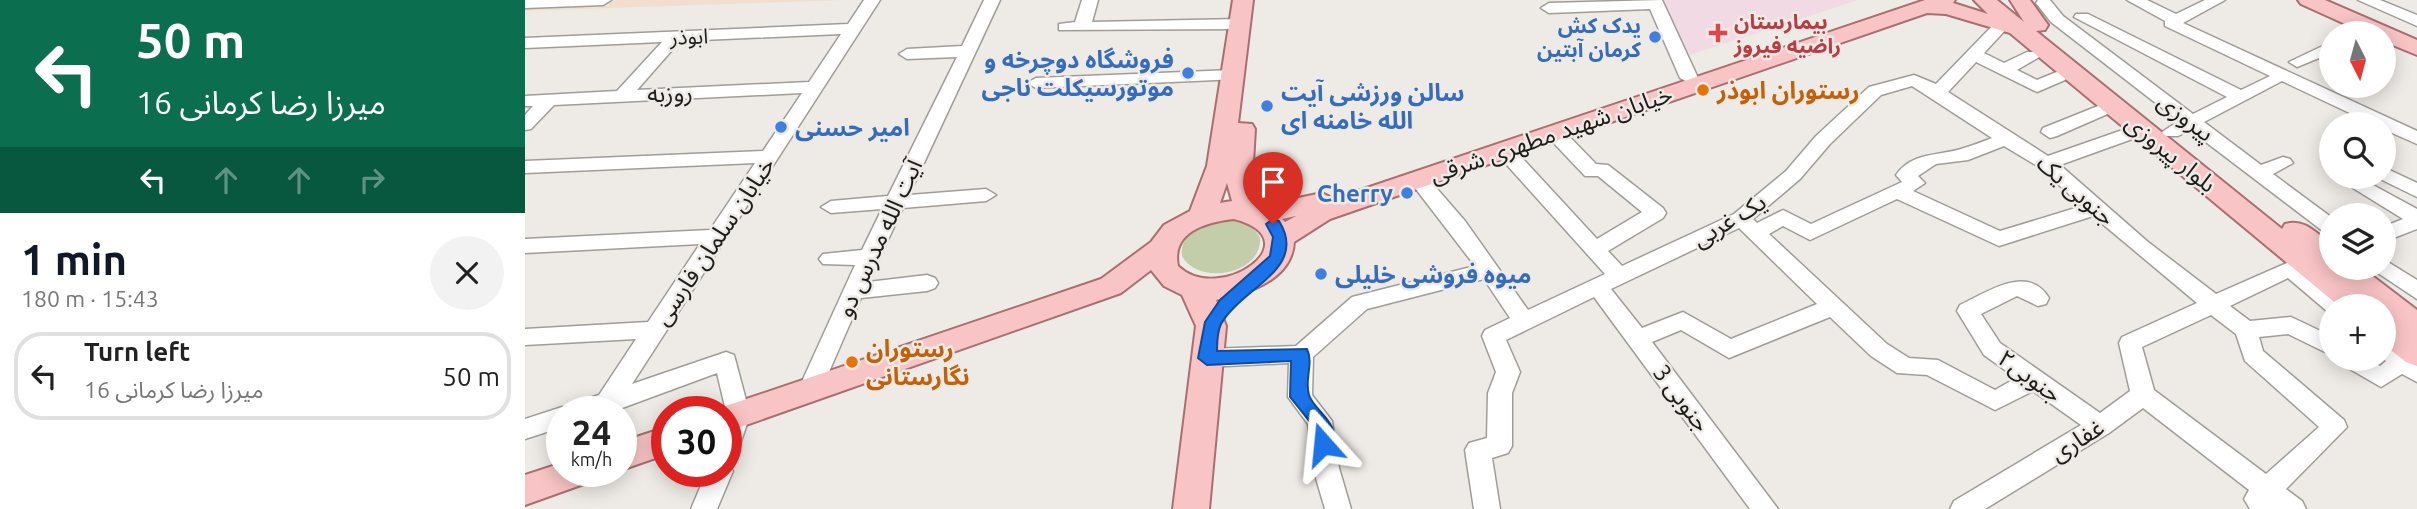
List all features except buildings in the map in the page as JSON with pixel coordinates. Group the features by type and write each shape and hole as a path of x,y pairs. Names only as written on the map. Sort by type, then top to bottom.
{"main road":[{"path":"1255,0 1239,180 1255,214"},
{"name":"بلوار پیروزی","path":"1984,0 2182,126 2319,247"},
{"name":"بلوار پیروزی","path":"2005,0 2030,30 2099,98 2143,129 2298,266 2340,294"},
{"path":"2020,0 2030,30"},
{"path":"2294,0 2341,21"},
{"path":"2308,0 2417,48"},
{"path":"1925,1 2030,30"},
{"name":"خیابان شهید مطهری شرقی","path":"1255,214 1337,197 1925,1"},
{"name":"خیابان شهید مطهری شرقی","path":"1281,237 1321,213 1505,151 1925,1"},
{"path":"1202,215 1220,166 1242,12"},
{"path":"2396,45 2417,54"},
{"path":"1111,286 1163,247 1174,232 1202,215 1217,211 1255,214 1273,224 1281,237 1278,258 1226,304 1211,326"},
{"path":"1163,247 1163,264 1172,278 1186,285 1203,303 1211,326 1191,509"},
{"name":"بلوار پیروزی","path":"2350,280 2408,352"},
{"path":"742,413 1111,286 1186,285 1220,289 1249,282"},
{"path":"525,490 546,482"}],"street":[{"path":"525,3 603,0"},
{"name":"خیابان سلمان فارسی","path":"610,396 719,236 872,0"},
{"name":"آیت الله مدرس دو","path":"811,388 853,291 992,0"},
{"path":"1090,0 1073,27 1242,12"},
{"path":"2134,0 2274,80 2341,112"},
{"path":"2171,23 2217,0"},
{"path":"2366,0 2417,21"},
{"path":"1549,8 1655,2 1689,78"},
{"path":"2082,17 2241,97"},
{"name":"پیروزی","path":"2030,30 2057,19 2182,126 2259,172 2319,218"},
{"path":"2171,23 2417,138"},
{"name":"ابوذر","path":"525,43 852,29"},
{"path":"1933,89 1975,55 2030,30"},
{"path":"2003,70 2030,30"},
{"path":"2083,39 2109,30"},
{"path":"624,94 676,36"},
{"path":"907,54 968,51"},
{"path":"2297,62 2319,52"},
{"path":"1975,55 2037,87 2059,76"},
{"path":"1036,83 1233,75"},
{"name":"یک غربی","path":"1487,509 1478,450 1499,446 1500,393 1508,372 1493,336 1609,282 1749,226 1823,140 1875,90 1914,80 1933,89"},
{"path":"2182,126 2274,80"},
{"name":"روزبه","path":"525,101 624,94 815,87"},
{"name":"جنوبی یک","path":"1933,89 2006,139 2030,150 2141,247 2217,304 2246,330"},
{"path":"2050,132 2099,98"},
{"path":"525,125 550,99"},
{"path":"2046,163 2143,129"},
{"path":"1555,133 1592,172 1601,169 1656,213 1594,250"},
{"path":"1749,226 1783,217 1809,233 1915,183 1906,175 1931,159 1961,156 2006,139"},
{"path":"2396,139 2417,149"},
{"name":"جنوبی 3","path":"1505,151 1594,250 1638,339 1765,509"},
{"path":"525,167 771,156"},
{"path":"2259,172 2283,163"},
{"path":"1419,180 1458,226 1524,321"},
{"path":"2396,180 2417,191"},
{"path":"2368,189 2417,219"},
{"path":"1896,191 1999,239 2096,208"},
{"path":"831,207 986,195"},
{"path":"2396,229 2417,219"},
{"path":"1749,226 1879,350 1905,367 1930,366 1995,401 2033,380"},
{"path":"525,246 719,236"},
{"path":"830,259 870,257"},
{"path":"2293,509 2269,500 2143,395 2130,343 2298,266 2325,294"},
{"path":"1207,358 1300,354 1360,303 1490,270"},
{"path":"2396,276 2417,291"},
{"path":"853,291 927,283"},
{"name":"جنوبی۲","path":"2038,298 2018,287 1968,311 1993,349 2100,426"},
{"path":"1638,339 1683,320 1729,349 1835,306"},
{"path":"2269,500 2335,427 2253,355 2246,330 2291,325 2319,340"},
{"path":"525,337 655,330"},
{"path":"1300,354 1300,397 1320,421 1326,468 1338,509"},
{"path":"632,396 726,361 730,396"},
{"path":"2370,371 2381,378 2388,371"},
{"name":"غفاری","path":"1963,509 2100,426 2143,395"},
{"path":"525,429 546,422"},
{"path":"704,509 713,487"}],"shaded area":[{"path":"525,0 845,0 525,11"},
{"name":"بیمارستان راضیه فیروز","path":"1661,0 1858,0 1690,55"}],"green space":[{"path":"1223,220 1245,223 1257,233 1260,238 1258,251 1251,261 1228,272 1214,273 1201,271 1190,265 1182,256 1184,241 1201,227"}],"place":[{"name":"بیمارستان راضیه فیروز","path":"1718,33"},
{"name":"یدک کش کرمان آبتین","path":"1655,37"},
{"name":"فروشگاه دوچرخه و موتورسیکلت ناجی","path":"1188,73"},
{"name":"رستوران ابوذر","path":"1703,90"},
{"name":"سالن ورزشى آیت الله خامنه اى","path":"1267,106"},
{"name":"امیر حسنی","path":"781,127"},
{"name":"Cherry","path":"1407,193"},
{"name":"میوه فروشی خلیلی","path":"1321,274"},
{"name":"رستوران نگارستانی","path":"852,362"}],"route":[{"path":"1273,224 1281,237 1278,258 1226,304 1211,326 1207,358 1300,354 1300,397 1320,421 1323,444"}]}
